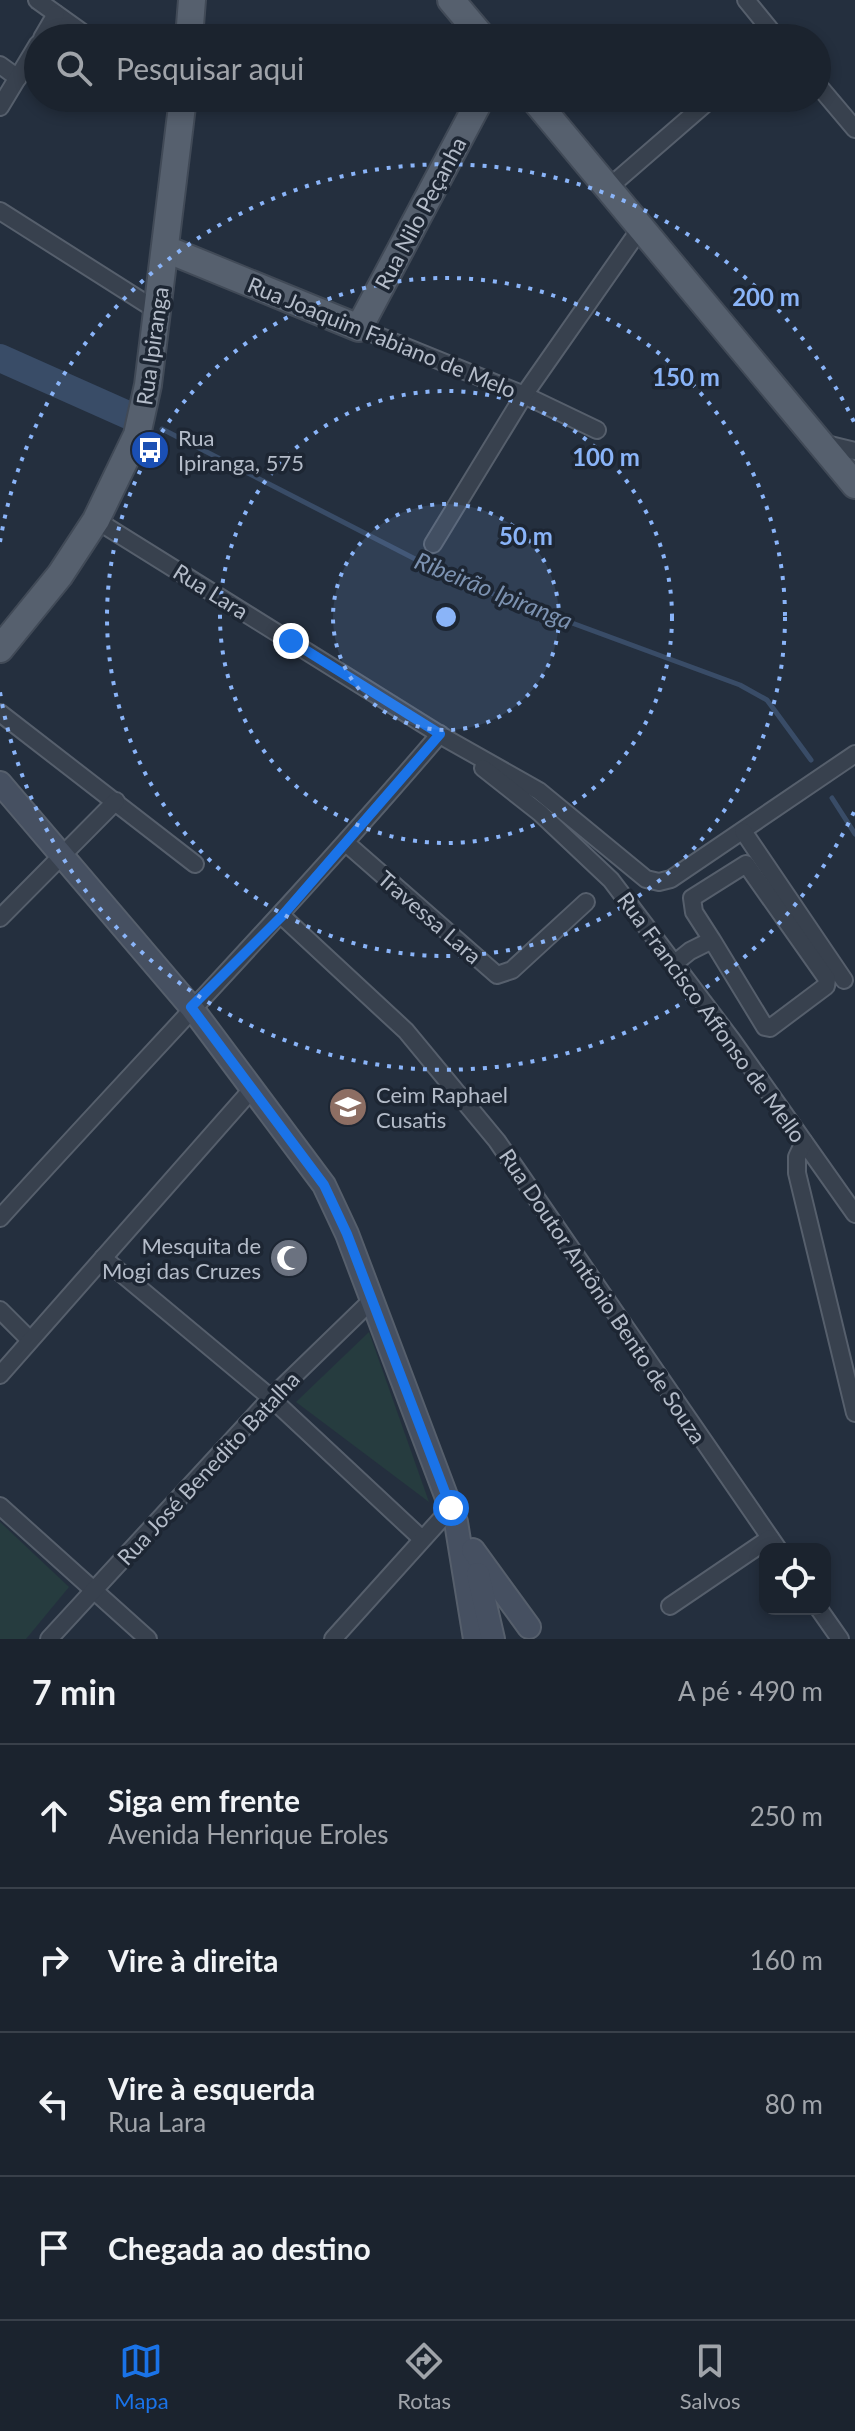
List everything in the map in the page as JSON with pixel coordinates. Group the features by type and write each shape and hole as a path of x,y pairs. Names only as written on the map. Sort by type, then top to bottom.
{"main road":[{"path":"190,24 192,0"},
{"path":"451,0 471,24"},
{"name":"Rua Ipiranga","path":"0,649 60,575 96,520 128,460 144,412 166,249 179,112"},
{"name":"Rua Nilo Peçanha","path":"359,328 474,112"},
{"path":"544,112 855,485"},
{"name":"Rua Joaquim Fabiano de Melo","path":"166,249 359,328"},
{"path":"0,783 191,1007 324,1185 454,1515 475,1596 493,1639"},
{"path":"454,1515 473,1550 533,1633"},
{"path":"473,1550 475,1639"}],"street":[{"path":"37,0 70,24"},
{"path":"746,0 766,24"},
{"path":"50,24 56,14"},
{"path":"0,65 18,78"},
{"path":"0,107 24,68"},
{"path":"831,98 851,118"},
{"path":"607,189 696,112"},
{"path":"0,211 156,310"},
{"path":"433,544 524,395 640,229"},
{"name":"Rua Joaquim Fabiano de Melo","path":"359,328 524,395 597,430"},
{"path":"822,443 855,451"},
{"name":"Rua Lara","path":"96,520 444,737"},
{"path":"0,713 195,864"},
{"path":"0,1218 191,1007 282,916 444,737 539,791 646,879 659,882 671,879 855,754"},
{"name":"Rua Francisco Affonso de Mello","path":"444,737 540,813 611,880 675,963 855,1214"},
{"path":"0,918 116,801"},
{"path":"743,831 844,980"},
{"name":"Travessa Lara","path":"346,843 497,975 506,975 586,902"},
{"path":"746,864 827,979 826,986 770,1028 765,1027 712,940 691,904 692,898 746,864"},
{"name":"Rua Doutor Antônio Bento de Souza","path":"282,916 406,1031 469,1104 773,1543"},
{"path":"675,963 712,940"},
{"path":"0,1375 253,1088"},
{"path":"804,1142 797,1157 797,1173 855,1413"},
{"path":"103,1258 271,1398 422,1539"},
{"name":"Rua José Benedito Batalha","path":"49,1639 271,1398 371,1301"},
{"path":"0,1310 30,1340"},
{"path":"0,1506 148,1639"},
{"path":"333,1639 422,1539 454,1515"},
{"path":"670,1606 759,1553"},
{"path":"475,1596 506,1608 533,1633"},
{"path":"823,1615 840,1639"}],"green space":[{"path":"369,1332 429,1502 296,1402"},
{"path":"0,1522 69,1587 26,1639 0,1639"}],"waterway":[{"name":"Ribeirão Ipiranga","path":"0,358 128,415"},
{"name":"Ribeirão Ipiranga","path":"162,429 458,581 740,685 767,700 811,760"},
{"path":"832,798 855,834"}],"place":[{"name":"Rua Ipiranga, 575","path":"150,450"},
{"name":"Ceim Raphael Cusatis","path":"348,1107"},
{"name":"Mesquita de Mogi das Cruzes","path":"289,1258"}],"route":[{"path":"291,641 440,734 282,916 191,1007 324,1185 347,1234 451,1508"}]}
